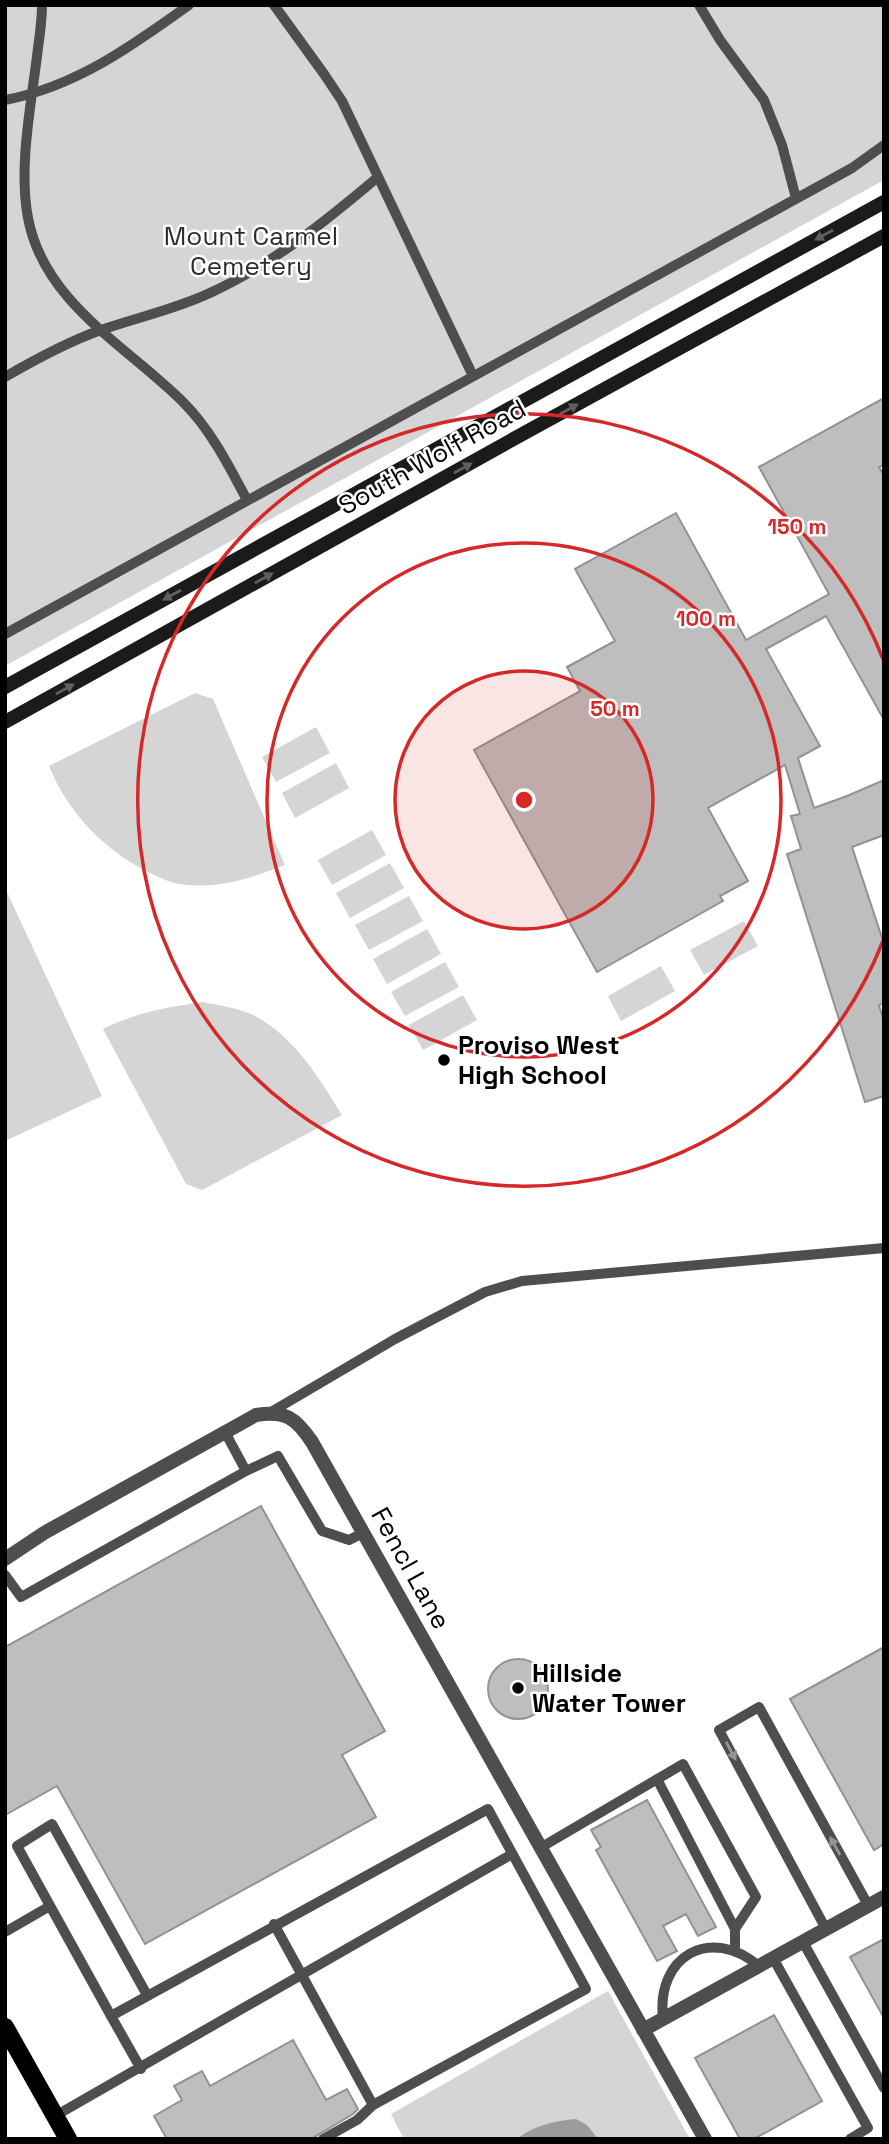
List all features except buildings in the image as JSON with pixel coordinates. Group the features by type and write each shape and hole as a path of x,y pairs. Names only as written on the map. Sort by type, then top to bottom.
{"main road":[{"name":"South Wolf Road","path":"5,687 884,202"},
{"name":"South Wolf Road","path":"5,722 884,236"},
{"path":"5,2027 68,2139"}],"street":[{"path":"5,1559 44,1532 256,1415 271,1412"},
{"name":"Fencl Lane","path":"271,1412 293,1419 304,1429 705,2139"},
{"path":"643,2030 884,1897"}],"lane":[{"path":"42,5 25,187 32,232 52,276 78,309 185,405 220,452 247,500"},
{"path":"5,100 56,86 112,58 189,5"},
{"path":"274,5 338,95 473,376"},
{"path":"699,5 720,40 764,100 782,145 796,198"},
{"path":"5,634 852,168 884,145"},
{"path":"5,377 100,330 195,300 234,281 314,229 378,177"},
{"path":"271,1412 395,1339 485,1292 522,1281 884,1248"},
{"path":"225,1432 246,1471"},
{"path":"5,1575 21,1597 246,1471 278,1456 322,1531 349,1540 363,1533"},
{"path":"826,1928 719,1730 759,1707 868,1905"},
{"path":"540,1848 683,1764 756,1897 735,1929"},
{"path":"657,1779 735,1929 735,1950"},
{"path":"111,2015 488,1809 586,1989 373,2105 358,2120 323,2139"},
{"path":"141,2069 17,1846 52,1824 147,1995"},
{"path":"55,2116 512,1854"},
{"path":"5,1932 50,1906"},
{"path":"274,1924 373,2105"},
{"path":"803,1941 884,2088"},
{"path":"663,2019 661,2000 665,1981 675,1965 690,1954 708,1947 727,1947 745,1954 759,1965"},
{"path":"773,1958 868,2128 850,2139"}],"green space":[{"name":"Mount Carmel Cemetery","path":"5,5 884,5 884,180 5,666"},
{"path":"195,693 213,699 285,865 221,884 194,885 168,881 134,864 103,842 77,815 57,783 49,766"},
{"path":"316,727 330,753 276,782 262,757"},
{"path":"336,763 349,788 295,818 282,793"},
{"path":"372,830 386,855 332,885 318,860"},
{"path":"390,863 404,888 350,918 336,893"},
{"path":"5,888 102,1096 5,1141"},
{"path":"409,896 423,921 369,950 355,925"},
{"path":"744,921 758,946 704,975 690,950"},
{"path":"427,929 441,954 387,984 373,959"},
{"path":"445,962 459,987 405,1016 391,992"},
{"path":"661,966 675,991 621,1021 608,996"},
{"path":"463,995 477,1020 423,1050 409,1025"},
{"path":"203,1002 251,1014 280,1033 304,1058 342,1115 202,1190 186,1184 103,1029 152,1011"},
{"path":"608,1991 690,2139 404,2139 391,2114"}],"shaded area":[{"path":"576,2119 587,2125 598,2139 517,2139 545,2124"}],"place":[{"name":"Proviso West High School","path":"444,1060"},
{"name":"Hillside Water Tower","path":"518,1688"}]}
